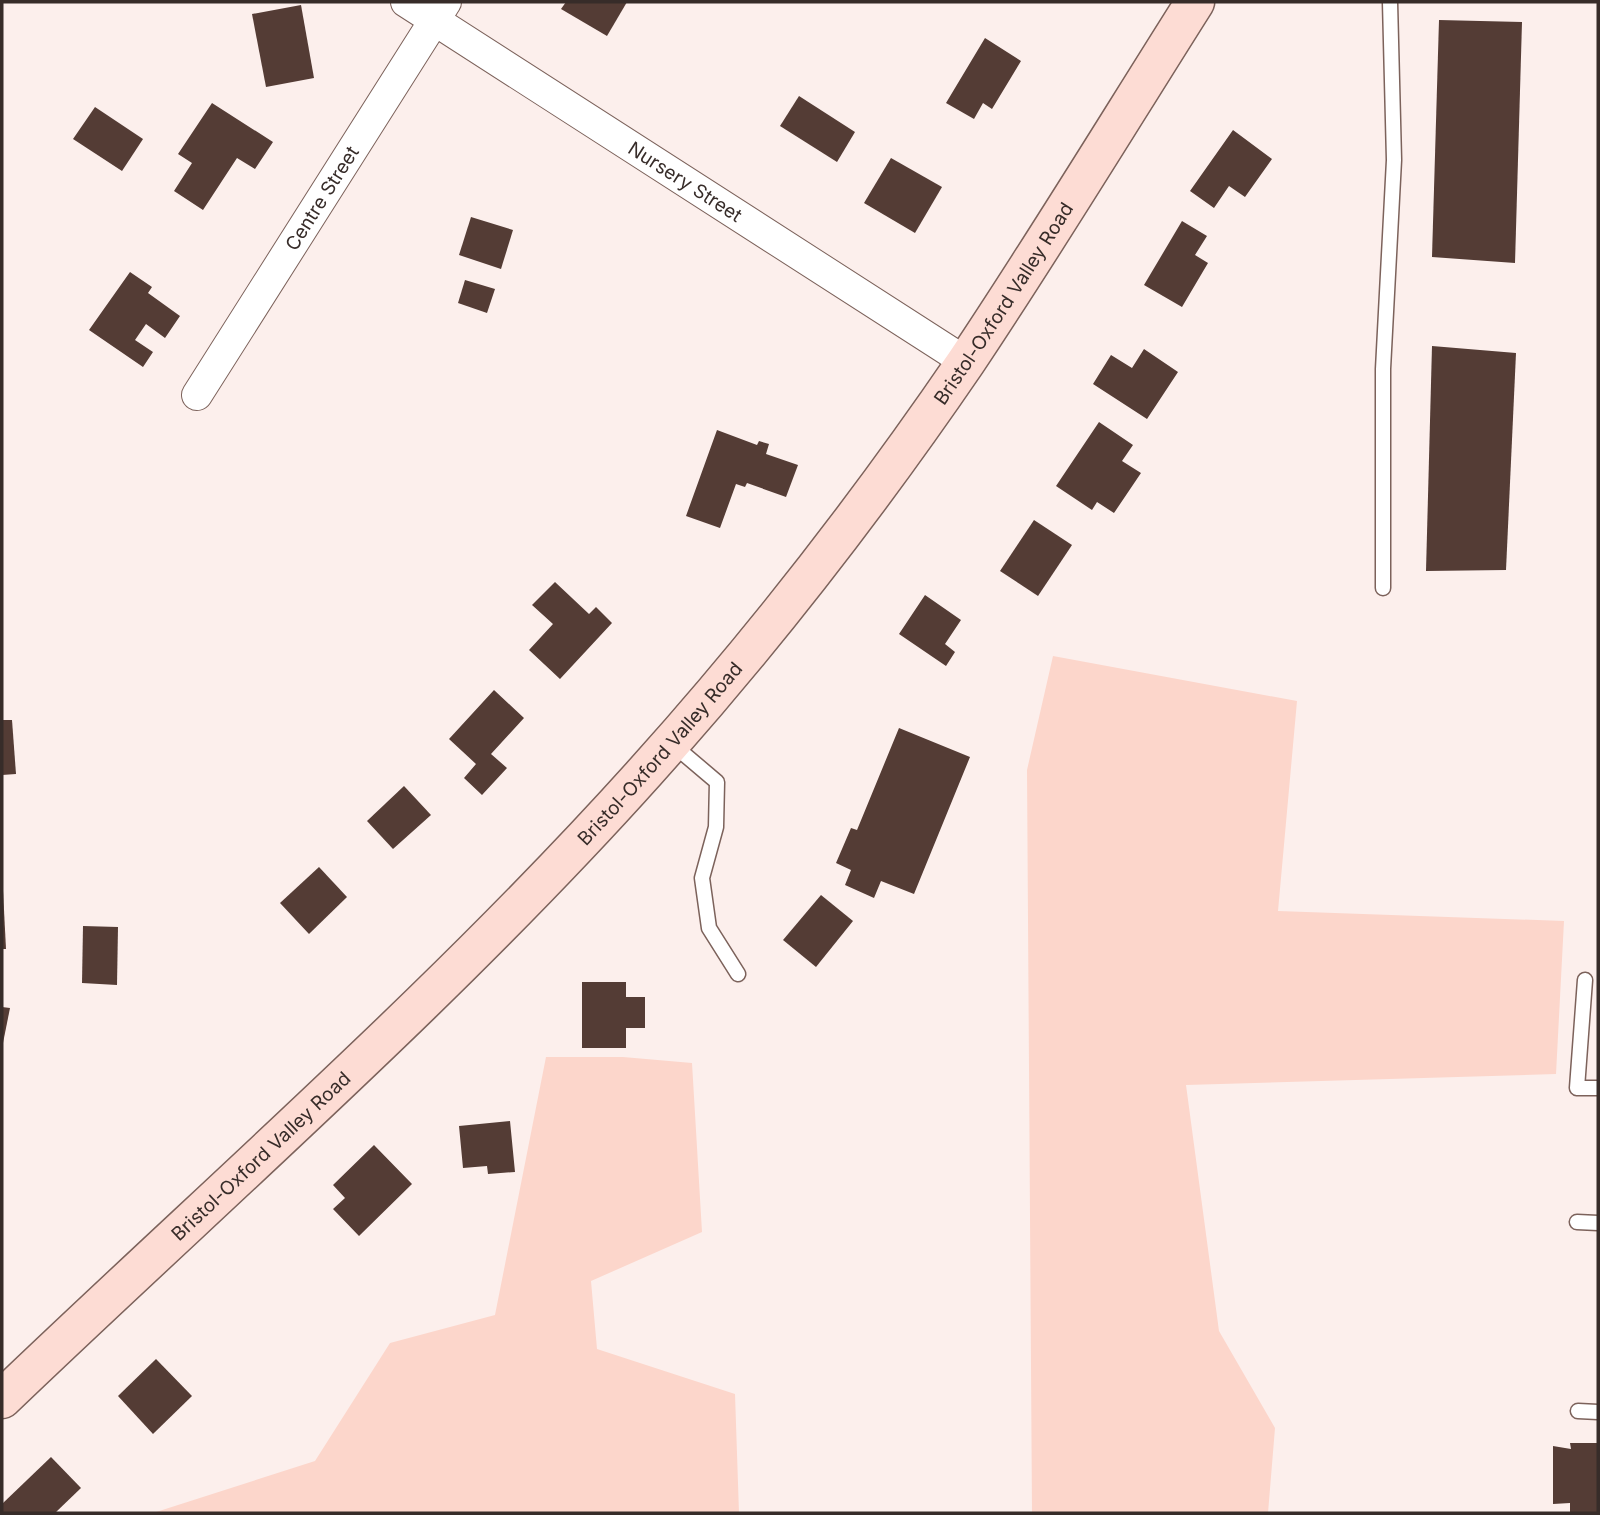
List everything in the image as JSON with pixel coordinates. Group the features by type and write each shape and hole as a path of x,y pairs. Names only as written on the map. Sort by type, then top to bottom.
{"main road":[{"name":"Bristol-Oxford Valley Road","path":"2,1399 305,1115 531,893 670,743 771,622 880,483 966,362 1195,2"}],"street":[{"name":"Nursery Street","path":"406,2 440,11 708,199 966,362"},
{"name":"Centre Street","path":"197,395 440,11"}],"lane":[{"path":"1383,588 1383,369 1394,160 1390,2"},
{"path":"670,743 717,782 716,827 702,878 709,928 738,974"},
{"path":"1585,980 1577,1088 1598,1088"},
{"path":"1577,1222 1598,1223"},
{"path":"1578,1411 1598,1412"}],"shaded area":[{"path":"1053,656 1297,701 1278,911 1564,921 1556,1074 1186,1085 1219,1331 1275,1428 1268,1513 1032,1513 1027,770"},
{"path":"546,1057 623,1057 692,1063 702,1232 591,1281 597,1349 735,1394 739,1513 153,1513 315,1461 390,1343 495,1315"}],"building":[{"path":"566,2 627,2 607,36 561,9"},
{"path":"301,5 314,78 266,87 252,14"},
{"path":"1439,20 1522,22 1515,263 1432,257"},
{"path":"985,38 1021,61 992,109 983,103 974,119 946,103"},
{"path":"799,96 855,132 837,162 780,126"},
{"path":"212,103 273,142 255,169 237,158 203,210 174,191 192,163 178,154"},
{"path":"95,107 143,139 122,171 73,139"},
{"path":"1233,130 1272,159 1245,197 1229,186 1214,208 1190,191"},
{"path":"891,158 942,187 915,233 864,203"},
{"path":"471,217 513,230 501,269 459,255"},
{"path":"1182,221 1207,236 1195,255 1208,263 1182,307 1144,285"},
{"path":"130,272 152,287 148,293 180,316 165,338 146,324 135,340 153,352 143,367 89,330"},
{"path":"465,280 495,289 487,313 458,303"},
{"path":"1432,346 1516,353 1506,570 1426,571"},
{"path":"1144,349 1178,372 1147,419 1093,384 1111,355 1132,368"},
{"path":"1099,422 1133,445 1122,461 1141,473 1114,513 1097,502 1092,510 1056,486"},
{"path":"717,430 757,445 759,441 769,444 766,454 798,465 786,497 747,483 745,487 736,484 720,528 686,516"},
{"path":"1034,520 1072,545 1038,596 1000,571"},
{"path":"555,582 589,614 596,607 612,623 560,679 529,650 553,624 532,605"},
{"path":"925,595 961,620 945,644 955,652 946,666 899,634"},
{"path":"494,690 524,718 491,754 507,768 482,795 464,778 476,764 449,739"},
{"path":"2,720 12,720 16,774 2,775"},
{"path":"899,728 970,757 914,894 881,881 874,898 845,885 851,870 836,863 851,828 857,830"},
{"path":"404,786 431,815 393,849 367,821"},
{"path":"319,867 347,897 309,934 280,903"},
{"path":"2,871 6,949 2,949"},
{"path":"821,895 853,921 816,967 783,940"},
{"path":"83,926 118,927 117,985 82,983"},
{"path":"582,982 626,982 626,997 645,997 645,1028 626,1028 626,1048 582,1048"},
{"path":"2,1007 10,1008 3,1043 2,1043"},
{"path":"510,1121 515,1172 488,1174 487,1166 463,1168 459,1126"},
{"path":"374,1145 412,1184 359,1236 333,1209 345,1198 333,1185"},
{"path":"156,1359 192,1396 153,1434 118,1396"},
{"path":"1570,1443 1598,1443 1598,1513 1570,1513 1570,1503 1553,1504 1553,1446 1571,1449"},
{"path":"51,1457 81,1488 55,1513 2,1513 2,1504"}]}
